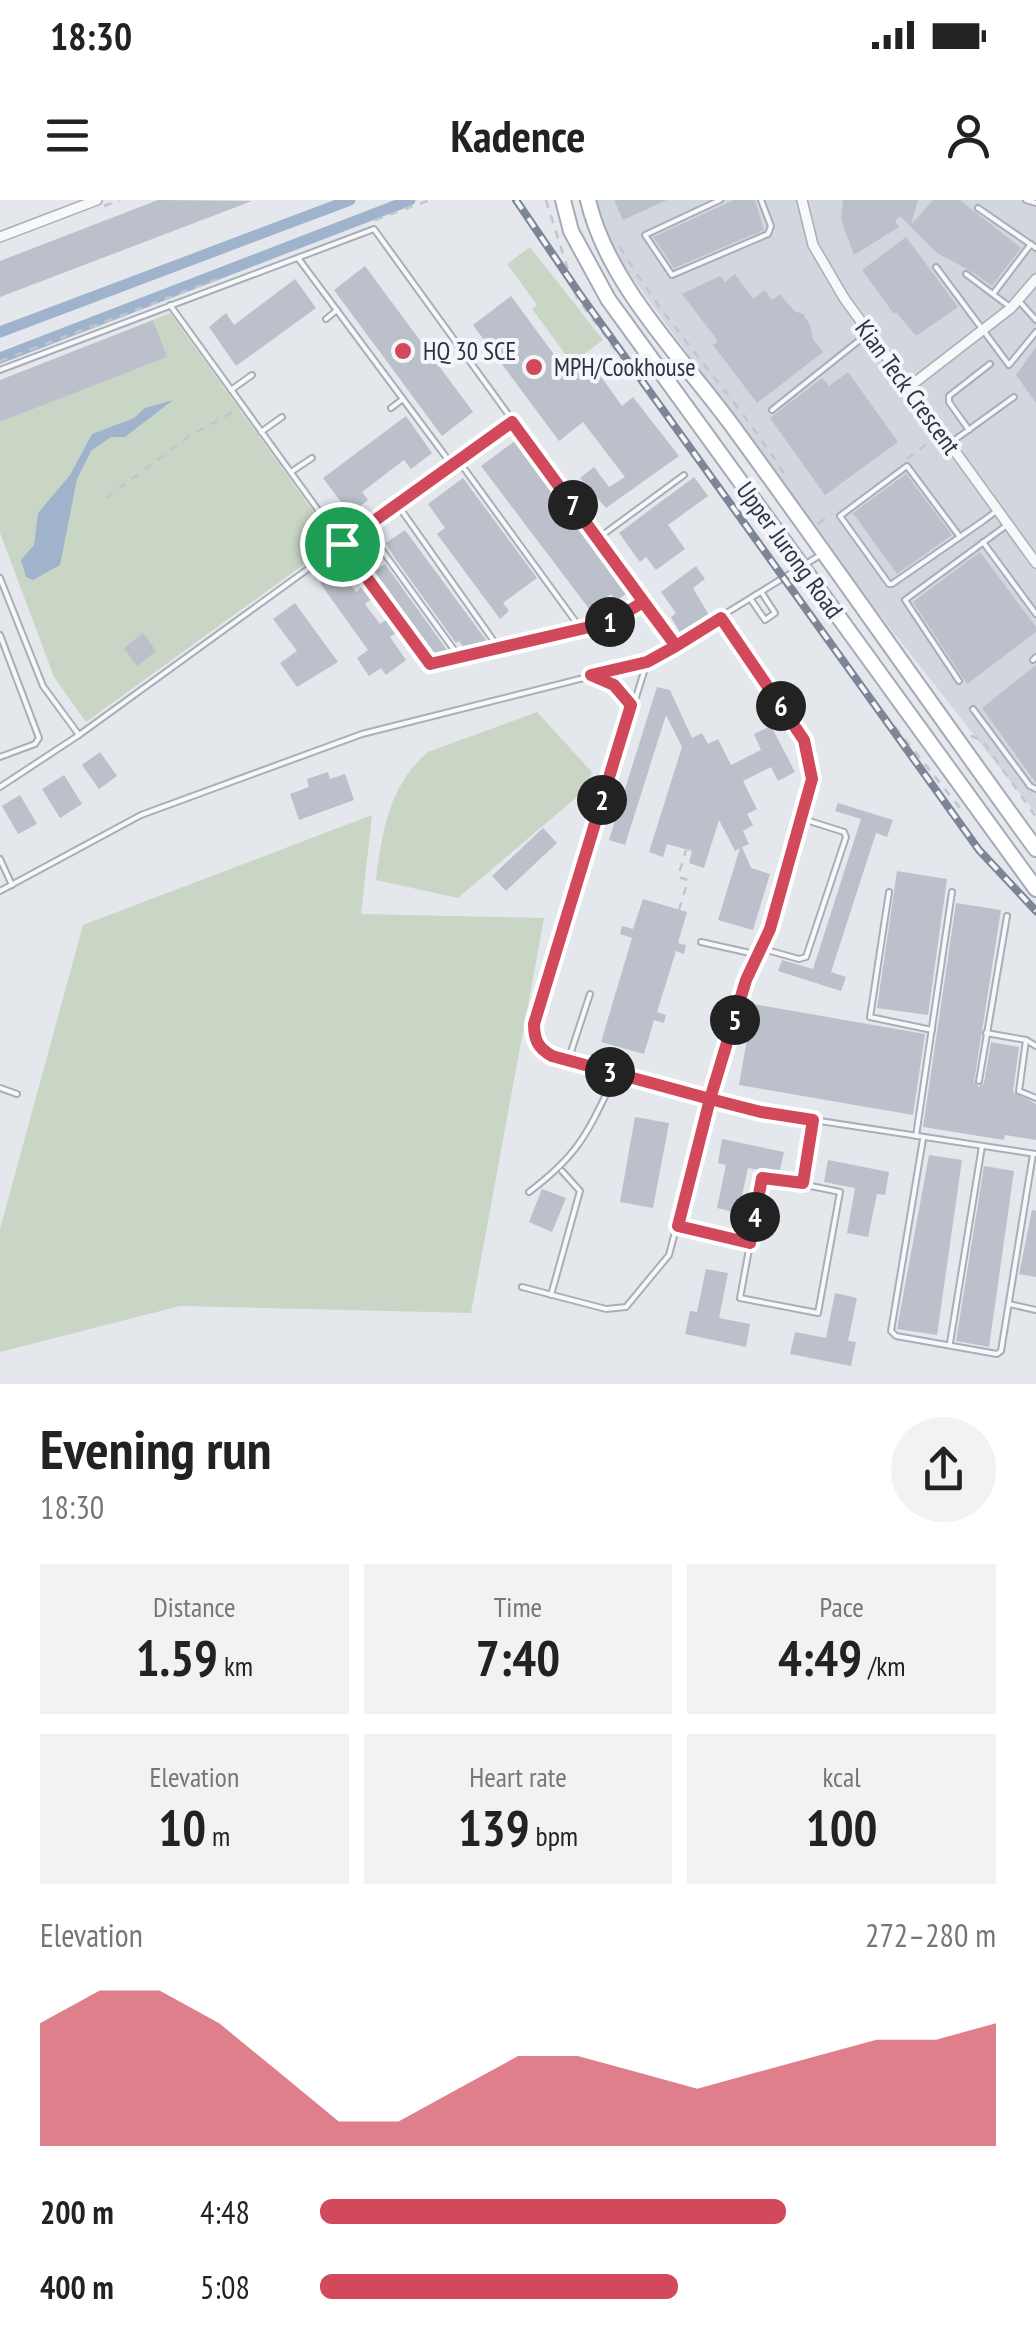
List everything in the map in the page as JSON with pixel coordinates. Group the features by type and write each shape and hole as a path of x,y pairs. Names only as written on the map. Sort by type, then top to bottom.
{"main road":[{"name":"Upper Jurong Road","path":"564,200 571,231 608,299 909,710 1029,890"},
{"name":"Upper Jurong Road","path":"588,200 594,225 626,286 743,439 1036,849"}],"street":[{"path":"64,200 68,211"},
{"path":"0,237 97,200"},
{"name":"Kian Teck Crescent","path":"802,200 813,246 868,333 1036,563"},
{"path":"909,386 1032,291 1036,279"}],"lane":[{"path":"720,200 645,235 644,239 672,275 768,234 771,226 761,200"},
{"path":"1026,200 1036,203"},
{"path":"978,208 1034,246 993,294"},
{"path":"0,370 374,229 676,646"},
{"path":"298,258 452,465"},
{"path":"936,267 1011,365 1036,332"},
{"path":"966,274 1036,320"},
{"path":"170,305 428,663 433,665 611,622 643,602"},
{"path":"326,318 337,310"},
{"path":"772,410 868,333"},
{"path":"968,430 948,399 990,364"},
{"path":"231,390 252,375"},
{"path":"950,444 1014,397"},
{"path":"391,408 403,399"},
{"path":"261,432 282,416"},
{"path":"0,787 79,735 512,422"},
{"path":"291,473 312,458"},
{"path":"458,460 581,630"},
{"path":"960,537 907,466 840,516 889,584 960,537 997,511"},
{"path":"598,539 684,476"},
{"path":"397,504 500,649"},
{"path":"959,681 905,600 1007,524"},
{"path":"366,527 460,658"},
{"path":"983,542 1036,614"},
{"path":"0,891 141,815 362,734 647,662 822,554"},
{"path":"0,578 43,686 79,735"},
{"path":"751,600 765,620 776,613 762,593"},
{"path":"522,1287 606,1309 626,1306 669,1255 746,980 760,955 803,819 812,779 804,740 721,618"},
{"path":"0,634 38,741 0,757"},
{"path":"647,662 534,1024 534,1037 541,1050 568,1061 761,1112 920,1136 1035,1154 999,1354 896,1336 892,1331 920,1136 952,892"},
{"path":"591,675 614,685 631,705"},
{"path":"973,709 1030,786 1036,788"},
{"path":"762,948 799,959 806,957 846,838 844,832 803,819"},
{"path":"0,859 12,885"},
{"path":"889,892 870,1017 932,1030"},
{"path":"980,1081 1007,916"},
{"path":"701,942 760,955"},
{"path":"568,1061 590,994"},
{"path":"986,1033 1026,1040 1036,1046"},
{"path":"1026,1040 1019,1092 1036,1098"},
{"path":"529,1192 560,1169 582,1145 616,1074"},
{"path":"0,1088 17,1094"},
{"path":"803,1183 813,1120"},
{"path":"950,1346 982,1146"},
{"path":"551,1295 580,1191 560,1169"},
{"path":"762,1178 803,1183 840,1194 818,1313 740,1298 750,1243 762,1178"},
{"path":"678,1226 750,1243"},
{"path":"1009,1304 1036,1310"}],"path":[{"path":"546,200 578,298 880,708 966,816"},
{"path":"618,244 674,328 759,432 796,494"},
{"path":"106,498 192,436 243,407"},
{"path":"970,736 982,740 1036,817"},
{"path":"679,910 688,880 678,877 686,850"},
{"path":"1029,890 1036,916"}],"shaded area":[{"path":"596,200 1036,200 1036,814 850,577 605,240"}],"green space":[{"path":"530,247 603,340 572,363 532,309 537,305 507,264"},
{"path":"170,313 335,542 86,722 54,677 0,533 0,422 166,357 153,320"},
{"path":"537,712 592,772 585,790 458,898 376,880 390,810 415,765 428,752"},
{"path":"372,815 361,914 544,918 471,1313 180,1306 0,1352 0,1229 83,925"}],"water":[{"path":"173,400 125,437 111,437 91,451 77,479 60,565 33,580 26,577 21,560 34,545 38,513 70,475 92,434 134,418 145,408"}],"building":[{"path":"158,200 252,201 0,297 0,261"},
{"path":"614,200 667,200 623,220"},
{"path":"734,200 755,200 764,230 674,268 653,237"},
{"path":"843,200 918,200 911,225 933,200 960,200 1021,248 992,286 937,253 900,216 895,221 899,227 854,255 841,220"},
{"path":"906,237 958,307 916,336 894,314 862,270"},
{"name":"HQ 30 SCE","path":"365,266 473,412 442,436 334,290"},
{"path":"735,274 753,299 765,290 772,300 780,294 794,311 803,314 823,352 757,403 713,345 718,341 682,294 720,276 725,282"},
{"path":"295,279 316,308 236,366 209,327 226,313 234,325"},
{"path":"511,296 569,375 589,360 622,406 633,397 679,456 606,508 580,478 594,467 609,487 625,477 583,422 559,441 473,325"},
{"path":"153,320 167,357 0,422 0,380"},
{"path":"1036,347 1036,403 1016,375"},
{"path":"848,372 898,442 825,495 770,418 822,378 829,386"},
{"path":"406,416 432,453 411,469 404,460 362,492 368,500 350,514 323,478"},
{"path":"516,440 629,592 616,601 611,594 590,610 481,466"},
{"path":"906,474 952,535 897,574 853,513"},
{"path":"694,477 708,496 668,525 685,549 656,570 646,557 640,562 619,533"},
{"path":"463,478 537,578 503,603 509,611 500,619 437,534 445,528 428,504"},
{"path":"405,530 486,640 476,648 466,651 459,641 456,643 394,557 386,543"},
{"path":"980,552 1036,632 967,684 913,602"},
{"path":"385,564 447,650 438,657 432,659 371,574"},
{"path":"696,566 705,579 693,588 710,617 681,634 671,617 676,613 661,592"},
{"path":"340,569 356,592 365,585 374,597 365,604 380,624 389,618 399,631 390,637 406,660 386,675 381,668 369,676 357,658 368,650 320,583"},
{"path":"295,603 338,662 297,687 280,663 297,651 273,619"},
{"path":"143,633 156,651 137,666 124,648"},
{"path":"1036,665 1036,783 982,708"},
{"path":"657,687 670,690 692,738 702,733 708,744 718,739 731,765 761,750 754,734 771,726 795,772 778,781 771,767 743,781 757,809 747,814 753,825 743,831 749,844 742,847 751,868 770,874 753,930 718,920 740,848 735,851 719,820 704,868 689,863 692,851 667,844 663,857 649,852 682,747 666,715 625,845 609,840"},
{"path":"100,752 117,776 99,789 82,765"},
{"path":"328,772 330,779 345,774 354,800 299,820 290,794 309,787 307,779"},
{"path":"64,775 82,804 60,818 42,789"},
{"path":"20,795 37,824 18,834 2,806"},
{"path":"838,803 893,820 887,837 876,833 831,972 846,977 841,991 778,971 782,960 813,969 861,819 835,811"},
{"path":"543,828 557,843 506,891 492,876"},
{"path":"897,871 947,879 928,1015 877,1008"},
{"path":"643,899 687,912 678,943 686,945 684,954 676,951 657,1012 666,1015 664,1023 654,1020 644,1054 601,1042 632,938 620,934 622,926 633,929"},
{"path":"956,903 1001,910 974,1082 979,1087 984,1083 991,1042 1019,1047 1013,1092 1036,1104 1036,1140 1005,1135 1004,1140 923,1127"},
{"path":"753,1004 925,1034 913,1115 739,1085"},
{"path":"635,1117 669,1123 653,1208 620,1202"},
{"path":"722,1139 784,1152 779,1174 748,1168 738,1213 717,1208 726,1165 718,1163"},
{"path":"929,1155 962,1160 937,1335 897,1329"},
{"path":"828,1160 889,1172 885,1195 877,1194 868,1237 847,1233 855,1188 824,1182"},
{"path":"984,1166 1014,1171 989,1347 956,1341"},
{"path":"542,1189 566,1198 552,1232 529,1222"},
{"path":"1032,1210 1036,1211 1036,1277 1019,1274"},
{"path":"706,1269 728,1273 719,1318 750,1324 746,1347 685,1334 690,1311 697,1312"},
{"path":"835,1293 857,1298 848,1341 856,1342 851,1366 790,1354 795,1332 826,1338"}],"waterway":[{"path":"0,332 350,200"},
{"path":"0,358 410,200"}],"railway":[{"path":"516,200 979,850 1036,911"}],"place":[{"name":"HQ 30 SCE","path":"403,351"},
{"name":"MPH/Cookhouse","path":"534,367"}],"route":[{"path":"342,544 433,665 611,622 643,602 676,646 647,662 591,675 614,685 631,705 534,1024 534,1037 541,1050 552,1056 710,1099 678,1226 750,1243 762,1178 803,1183 813,1120 710,1099 746,980 770,929 801,827 812,779 804,740 721,618 676,646 512,422 342,544"}]}
